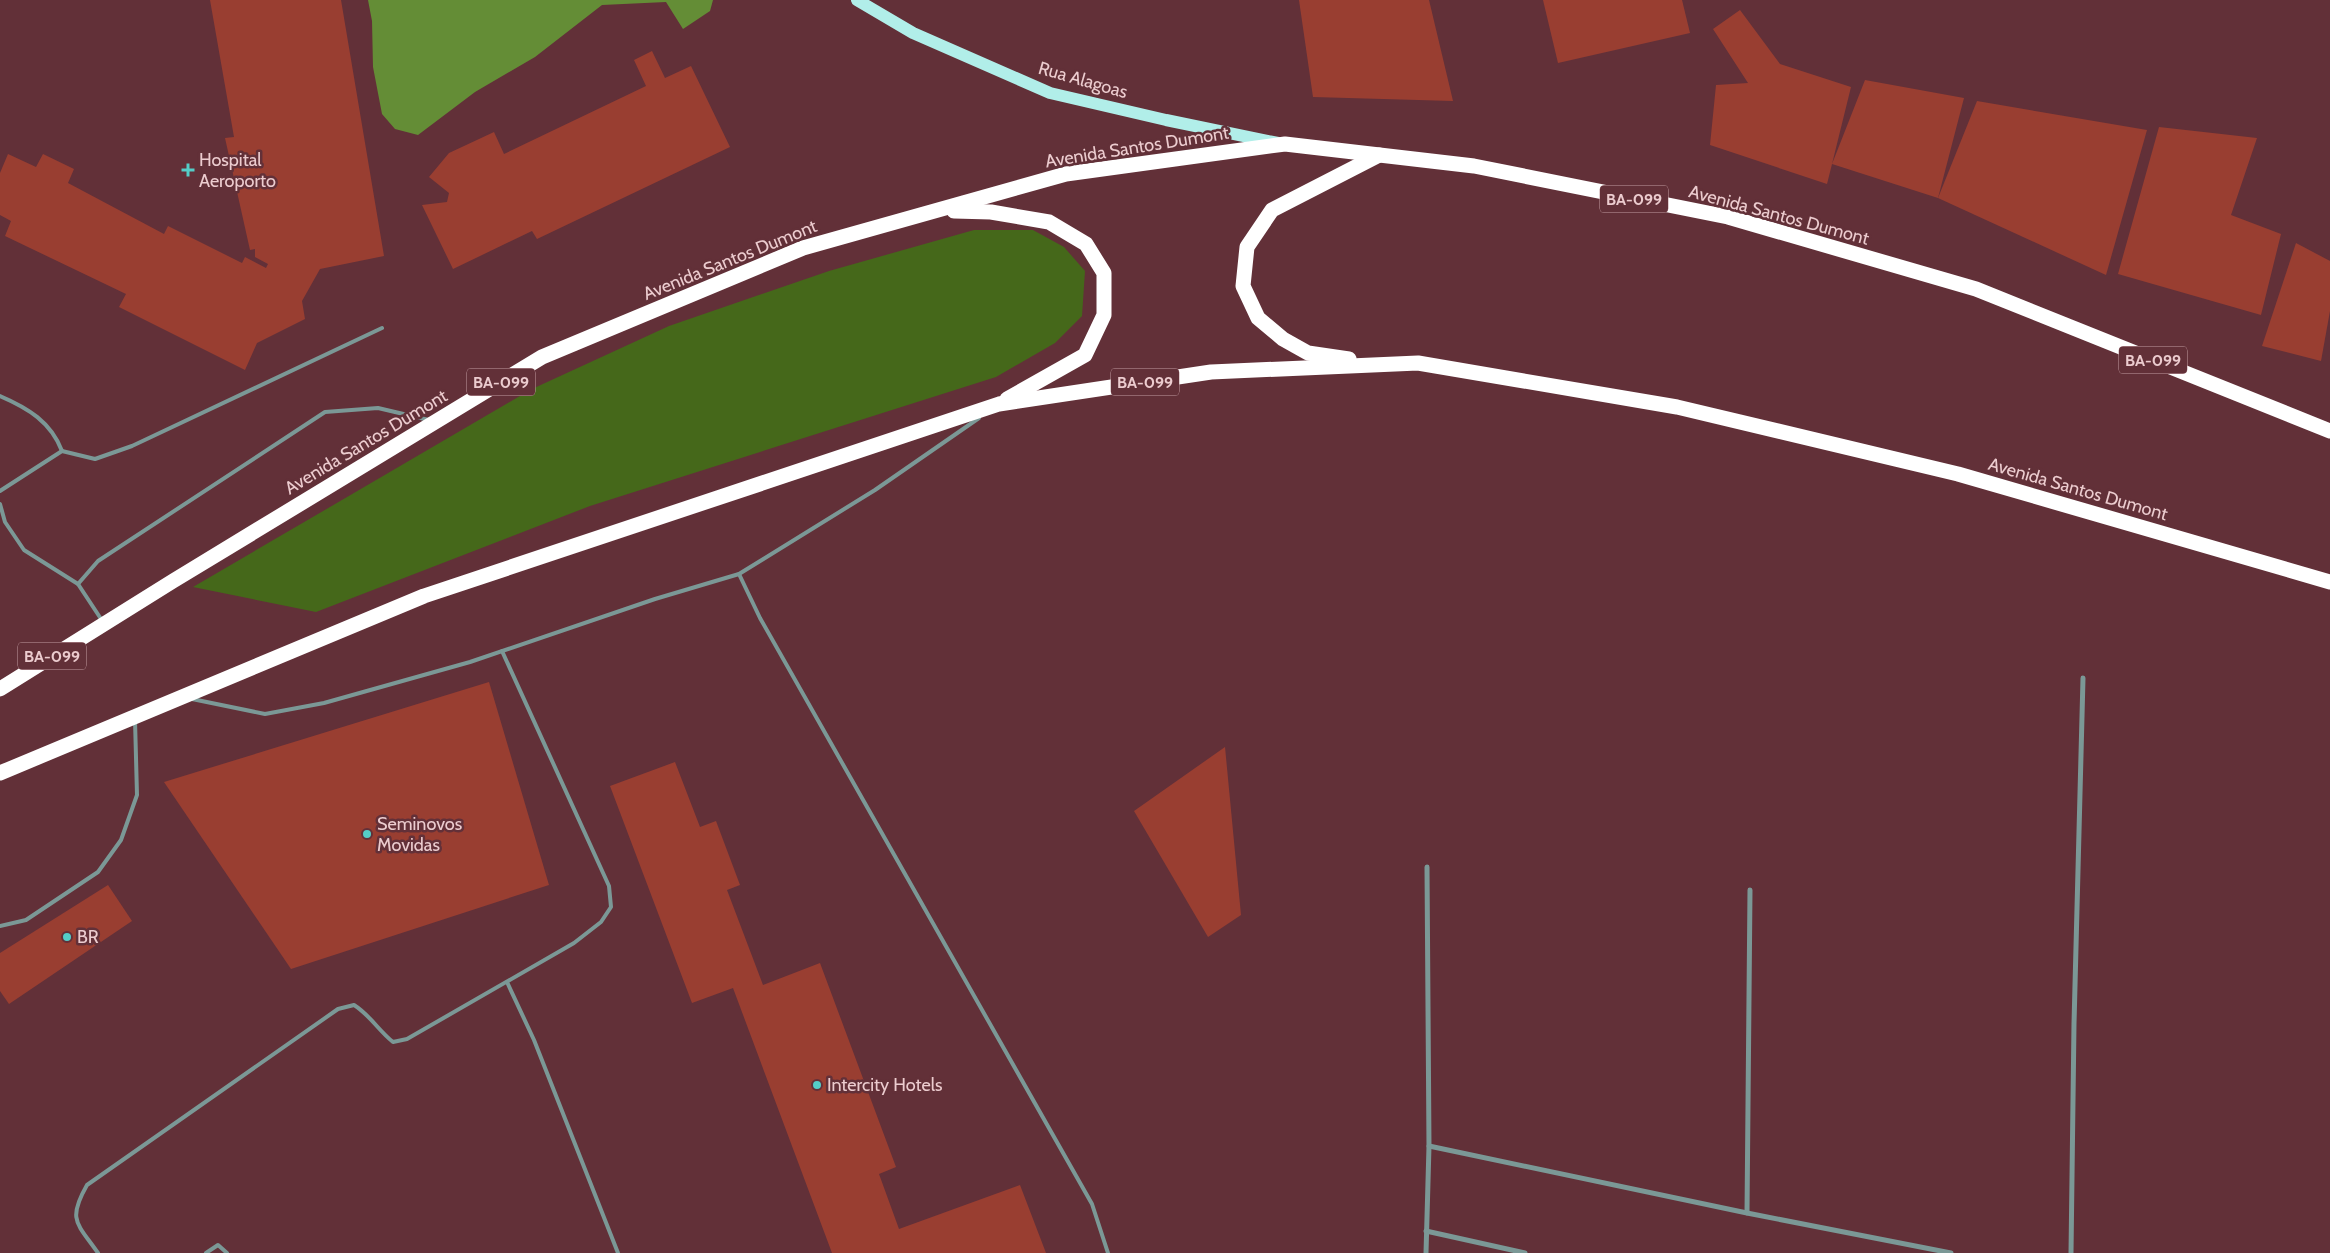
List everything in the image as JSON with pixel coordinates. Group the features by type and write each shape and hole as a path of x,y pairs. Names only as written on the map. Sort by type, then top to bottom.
{"highway":[{"name":"Avenida Santos Dumont","path":"0,689 542,357 803,248 1066,174 1285,144 1474,166 1728,217 1976,289 2330,431"},
{"path":"1380,154 1272,210 1247,247 1243,286 1258,318 1283,339 1308,353 1344,359 1418,363"},
{"path":"932,212 992,212 1049,222 1086,244 1104,273 1104,315 1085,355 999,404"},
{"name":"Avenida Santos Dumont","path":"0,773 424,596 999,404 1212,372 1418,363 1677,407 1929,467 2330,582"}],"main road":[{"name":"Rua Alagoas","path":"857,0 913,33 1050,93 1166,120 1285,144"}],"street":[{"path":"2071,1253 2074,1024 2083,678"},
{"path":"1426,1253 1429,1146 1427,867"},
{"path":"1746,1213 1750,890"},
{"path":"1429,1146 1746,1213 1951,1253"},
{"path":"1426,1231 1525,1253"}],"lane":[{"path":"0,490 62,451 95,460 132,446 382,328"},
{"path":"0,396 26,407 56,435 62,451"},
{"path":"183,697 264,714 324,704 502,651 655,599 739,574 874,490 999,404"},
{"path":"78,584 98,561 325,412 378,408 436,422"},
{"path":"0,504 5,522 24,550 78,584 104,624"},
{"path":"739,574 760,618 1092,1204 1108,1253"},
{"path":"98,1253 76,1221 76,1204 87,1185 338,1009 354,1006 368,1013 382,1033 393,1042 407,1039 574,943 601,922 611,906 610,886 502,651"},
{"path":"0,926 26,920 98,872 121,840 137,795 135,717"},
{"path":"507,982 534,1040 618,1253"},
{"path":"206,1253 218,1245 227,1253"}],"green space":[{"path":"368,0 713,0 710,11 683,29 666,2 602,5 535,57 475,92 418,135 395,129 382,114 373,67 372,21"},
{"path":"974,230 1033,230 1064,247 1085,271 1082,316 1055,343 996,377 590,506 316,612 193,587 532,389 669,326 829,271"}],"building":[{"path":"210,0 341,0 384,256 320,269 302,301 305,319 257,343 245,370 119,307 126,294 5,236 11,221 0,215 0,173 8,154 36,167 43,154 74,169 68,183 164,234 168,226 242,263 245,257 266,268 268,264 255,257 255,249 250,250 225,138 234,137"},
{"path":"1299,0 1429,0 1453,101 1313,97"},
{"path":"1543,0 1682,0 1690,33 1558,63"},
{"path":"1740,10 1780,64 1851,87 1827,184 1710,145 1716,85 1748,83 1713,29"},
{"path":"652,51 665,78 691,66 730,147 537,239 532,231 453,269 422,205 447,202 449,193 429,177 449,153 494,132 504,154 646,86 634,60"},
{"path":"1865,80 1964,98 1938,198 1832,164"},
{"path":"1977,101 2147,130 2106,275 1938,198"},
{"path":"2159,127 2257,138 2231,215 2281,234 2261,315 2118,274"},
{"path":"2296,243 2330,261 2330,311 2321,361 2262,346"},
{"name":"Seminovos Movidas","path":"489,682 549,885 291,969 164,782"},
{"path":"1225,747 1241,915 1208,937 1134,811"},
{"name":"Intercity Hotels","path":"675,762 700,827 716,821 740,885 727,890 763,985 820,963 896,1167 879,1174 899,1229 1020,1185 1046,1253 832,1253 733,988 692,1003 610,786"},
{"name":"BR","path":"108,885 132,921 9,1004 0,991 0,953"}],"place":[{"name":"Hospital Aeroporto","path":"188,170"},
{"name":"Seminovos Movidas","path":"367,834"},
{"name":"BR","path":"67,937"},
{"name":"Intercity Hotels","path":"817,1085"}]}
